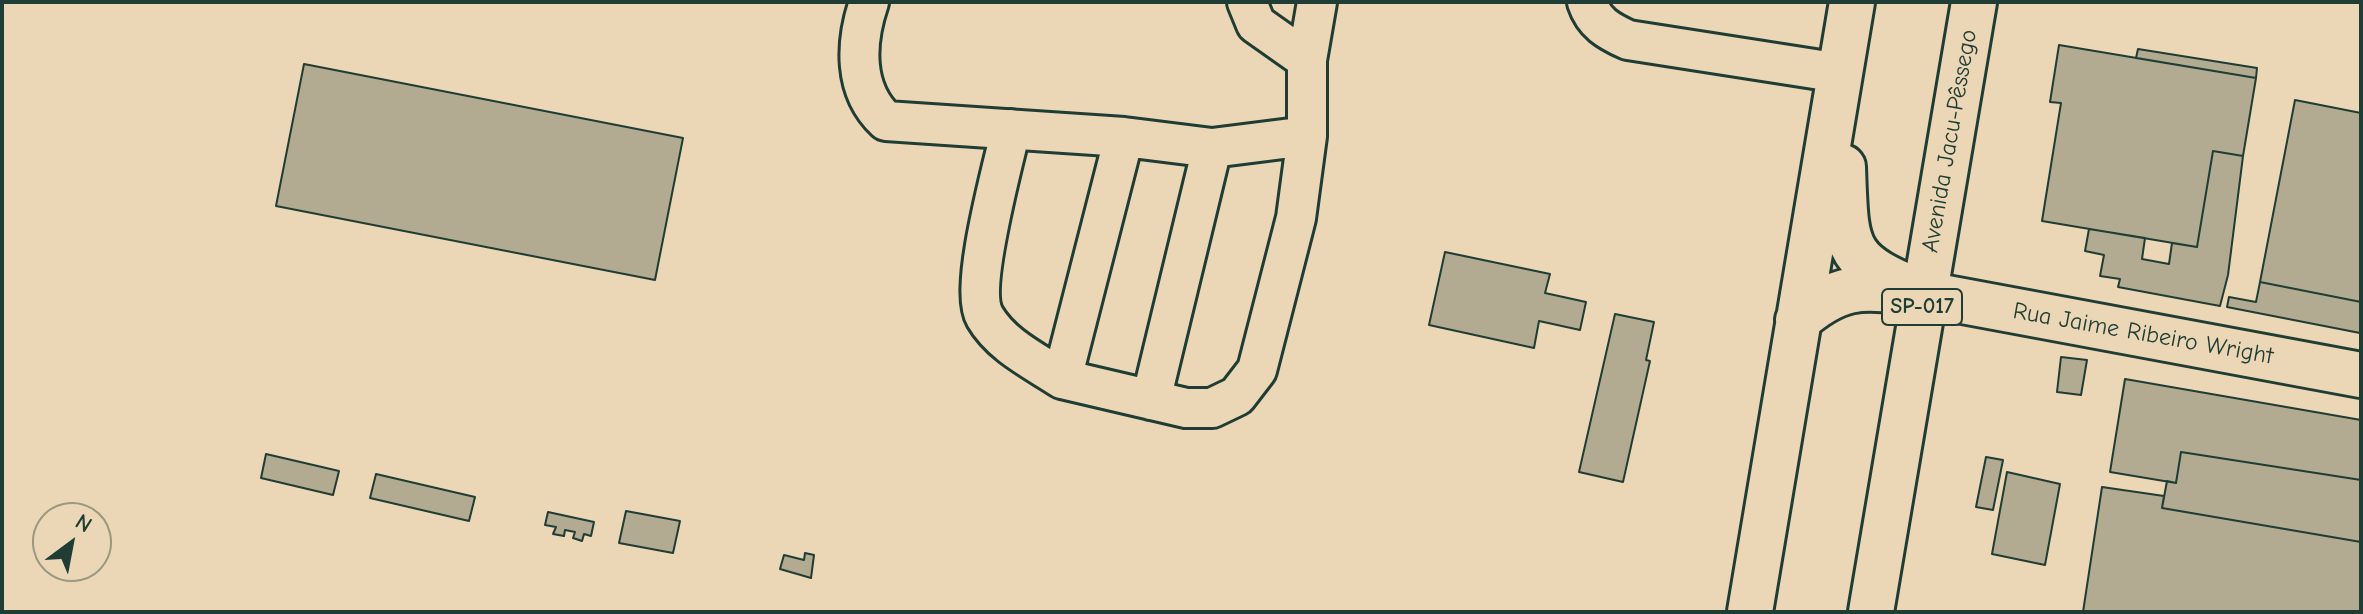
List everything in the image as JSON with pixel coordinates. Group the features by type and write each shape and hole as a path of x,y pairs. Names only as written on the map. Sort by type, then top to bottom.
{"main road":[{"path":"1750,612 1852,2"},
{"name":"Avenida Jacu-Pêssego","path":"1871,612 1974,2"},
{"path":"1840,73 1848,242 1881,275 1925,294"},
{"path":"1798,320 1823,299 1863,287 1925,294"},
{"name":"Rua Jaime Ribeiro Wright","path":"1925,294 2361,375"}],"lane":[{"path":"869,2 861,45 861,80 869,105 886,121 1124,137 1212,148 1307,136"},
{"path":"1247,2 1256,24 1307,60"},
{"path":"1011,129 980,276 983,315 1005,342 1062,379 1151,400 1212,408 1237,396 1257,370 1296,218 1307,136 1307,60 1317,2"},
{"path":"1587,2 1591,14 1606,30 1628,40 1840,73"},
{"path":"1062,379 1124,137"},
{"path":"1151,400 1212,148"}],"building":[{"path":"2059,45 2256,78 2243,156 2213,151 2197,247 2042,221 2061,103 2050,102"},
{"path":"2138,49 2257,68 2256,78 2136,58"},
{"path":"304,64 683,138 655,280 276,206"},
{"path":"2295,100 2361,113 2361,302 2260,282"},
{"path":"2213,151 2243,156 2228,275 2220,306 2118,287 2120,279 2100,276 2104,255 2085,251 2089,229 2145,238 2142,259 2169,264 2172,243 2197,247"},
{"path":"1445,252 1550,274 1545,293 1586,302 1580,330 1539,321 1534,348 1429,325"},
{"path":"2260,282 2361,302 2360,333 2227,307 2229,297 2256,302"},
{"path":"1615,314 1654,322 1646,360 1650,361 1623,482 1579,472"},
{"path":"2061,357 2087,360 2081,395 2057,392"},
{"path":"2125,379 2361,420 2361,480 2181,452 2176,483 2110,472"},
{"path":"2181,452 2361,480 2361,542 2162,508 2167,481 2176,483"},
{"path":"266,454 339,471 333,495 261,478"},
{"path":"1986,457 2003,460 1993,510 1976,507"},
{"path":"2007,472 2060,484 2045,565 1992,554"},
{"path":"376,474 475,497 469,521 370,498"},
{"path":"2102,487 2164,496 2162,508 2361,542 2361,612 2083,612"},
{"path":"626,511 680,521 673,553 619,543"},
{"path":"548,512 594,522 591,536 584,534 582,541 573,538 575,532 565,530 564,536 553,534 556,527 545,525"},
{"path":"805,553 814,555 811,578 780,569 784,555 804,560"}]}
